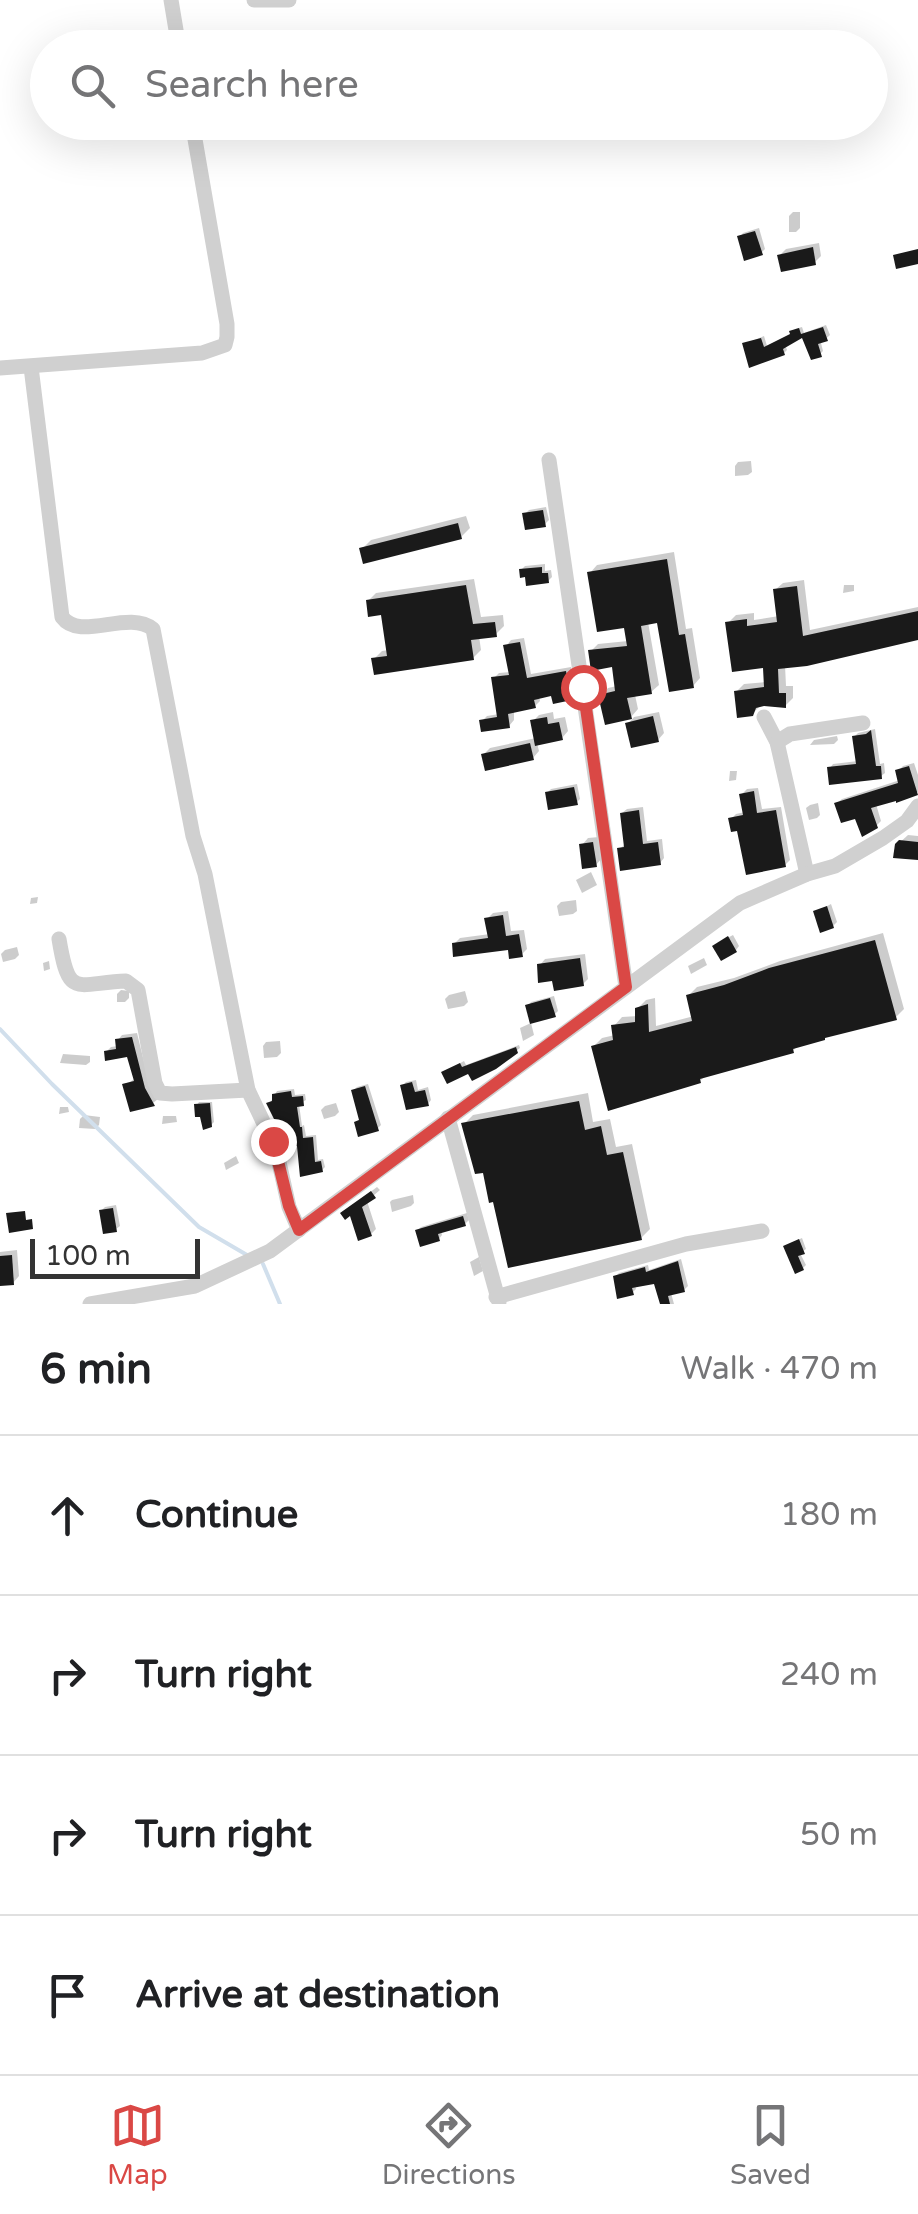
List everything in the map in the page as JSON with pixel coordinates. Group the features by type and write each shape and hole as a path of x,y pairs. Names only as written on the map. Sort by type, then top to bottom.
{"street":[{"path":"170,0 176,30"},
{"path":"254,0 288,0"},
{"path":"0,368 202,353 224,345 226,324 195,140"},
{"path":"31,367 62,617 67,624 77,627 136,621 153,628 248,1090 276,1149 289,1206 299,1230"},
{"path":"549,460 626,987"},
{"path":"764,718 776,742 807,874"},
{"path":"776,742 790,734 863,723"},
{"path":"90,1304 195,1286 270,1251 740,903 835,866 883,838 918,806"},
{"path":"59,940 64,969 74,984 126,980 138,990 160,1093 248,1090"},
{"path":"448,1118 498,1300 686,1244 762,1231"}],"building":[{"path":"755,231 763,255 744,261 737,236"},
{"path":"813,247 816,265 781,272 777,255"},
{"path":"918,249 918,264 896,269 893,255"},
{"path":"823,327 828,341 818,344 822,357 811,360 802,338 783,349 785,355 749,368 742,343 761,338 764,347 790,334 789,331 799,328 801,334"},
{"path":"543,510 546,527 525,530 522,513"},
{"path":"458,523 462,539 363,564 359,548"},
{"path":"667,559 679,635 685,634 694,688 669,692 657,623 641,626 652,694 627,698 632,719 605,725 598,695 615,691 612,667 591,671 588,650 627,646 624,628 597,632 587,572"},
{"path":"542,567 542,573 548,573 549,583 526,586 519,569"},
{"path":"466,585 473,624 495,622 497,637 471,640 474,660 374,675 371,658 387,656 381,615 368,617 366,600"},
{"path":"797,586 803,636 918,611 918,640 778,669 779,693 786,693 786,708 764,706 756,708 753,716 737,718 734,691 764,687 763,668 732,672 725,622 747,619 747,626 777,622 773,589"},
{"path":"520,642 527,678 566,671 572,700 553,704 551,696 534,700 536,708 508,714 510,728 481,732 479,720 497,717 491,677 509,675 503,645"},
{"path":"653,716 659,742 631,748 625,723"},
{"path":"547,717 548,724 559,722 563,740 535,746 530,720"},
{"path":"871,730 876,766 881,766 882,779 829,785 827,767 856,764 852,736"},
{"path":"530,743 534,760 485,771 481,754"},
{"path":"909,766 918,795 871,808 878,828 862,837 855,819 841,823 834,803 898,783 895,770"},
{"path":"574,787 578,805 548,810 545,792"},
{"path":"754,791 757,813 776,810 786,867 746,875 737,831 731,832 728,818 743,815 739,794"},
{"path":"639,810 643,844 658,842 661,865 620,871 617,848 624,847 620,813"},
{"path":"899,840 918,842 918,860 893,858"},
{"path":"593,842 597,867 582,869 579,844"},
{"path":"827,906 834,928 820,933 813,911"},
{"path":"503,915 506,936 519,934 523,957 509,959 508,950 453,957 452,943 488,938 484,918"},
{"path":"728,936 737,952 721,961 712,946"},
{"path":"875,940 897,1020 825,1038 793,1049 794,1053 700,1079 701,1083 608,1111 591,1046 613,1040 611,1025 635,1022 635,1008 648,1004 649,1032 692,1021 686,995"},
{"path":"580,958 584,986 554,991 552,981 538,983 537,964"},
{"path":"550,998 556,1017 530,1024 525,1005"},
{"path":"132,1037 145,1088 155,1106 130,1112 122,1084 134,1081 127,1057 105,1061 104,1051 116,1049 115,1039"},
{"path":"516,1047 518,1053 472,1081 468,1074 447,1084 441,1072 460,1063 462,1067"},
{"path":"412,1082 415,1092 425,1090 429,1106 406,1110 400,1085"},
{"path":"365,1086 379,1131 358,1137 354,1122 359,1120 351,1090"},
{"path":"291,1091 292,1097 303,1096 304,1106 297,1107 300,1127 303,1138 313,1137 315,1162 321,1161 323,1172 300,1177 297,1146 287,1147 285,1134 282,1135 266,1103 272,1101 272,1094"},
{"path":"579,1101 585,1130 601,1126 607,1155 623,1152 642,1240 508,1268 493,1202 489,1203 483,1173 475,1174 461,1123"},
{"path":"210,1103 212,1127 203,1130 200,1117 195,1117 194,1104"},
{"path":"371,1191 376,1198 362,1207 372,1236 358,1241 350,1216 345,1220 340,1213"},
{"path":"113,1208 117,1232 103,1234 99,1210"},
{"path":"25,1211 26,1220 32,1219 33,1229 9,1233 6,1213"},
{"path":"463,1216 466,1226 438,1234 440,1241 420,1247 415,1230"},
{"path":"799,1239 805,1254 798,1256 804,1270 795,1274 783,1246"},
{"path":"12,1255 14,1285 0,1286 0,1256"},
{"path":"678,1261 685,1292 668,1296 670,1304 660,1304 654,1284 632,1288 634,1295 617,1299 613,1276 645,1267 646,1272"}],"waterway":[{"path":"0,1029 199,1227 247,1255"},
{"path":"263,1264 280,1304"}],"route":[{"path":"273,1141 299,1230 626,987 583,687"}]}
